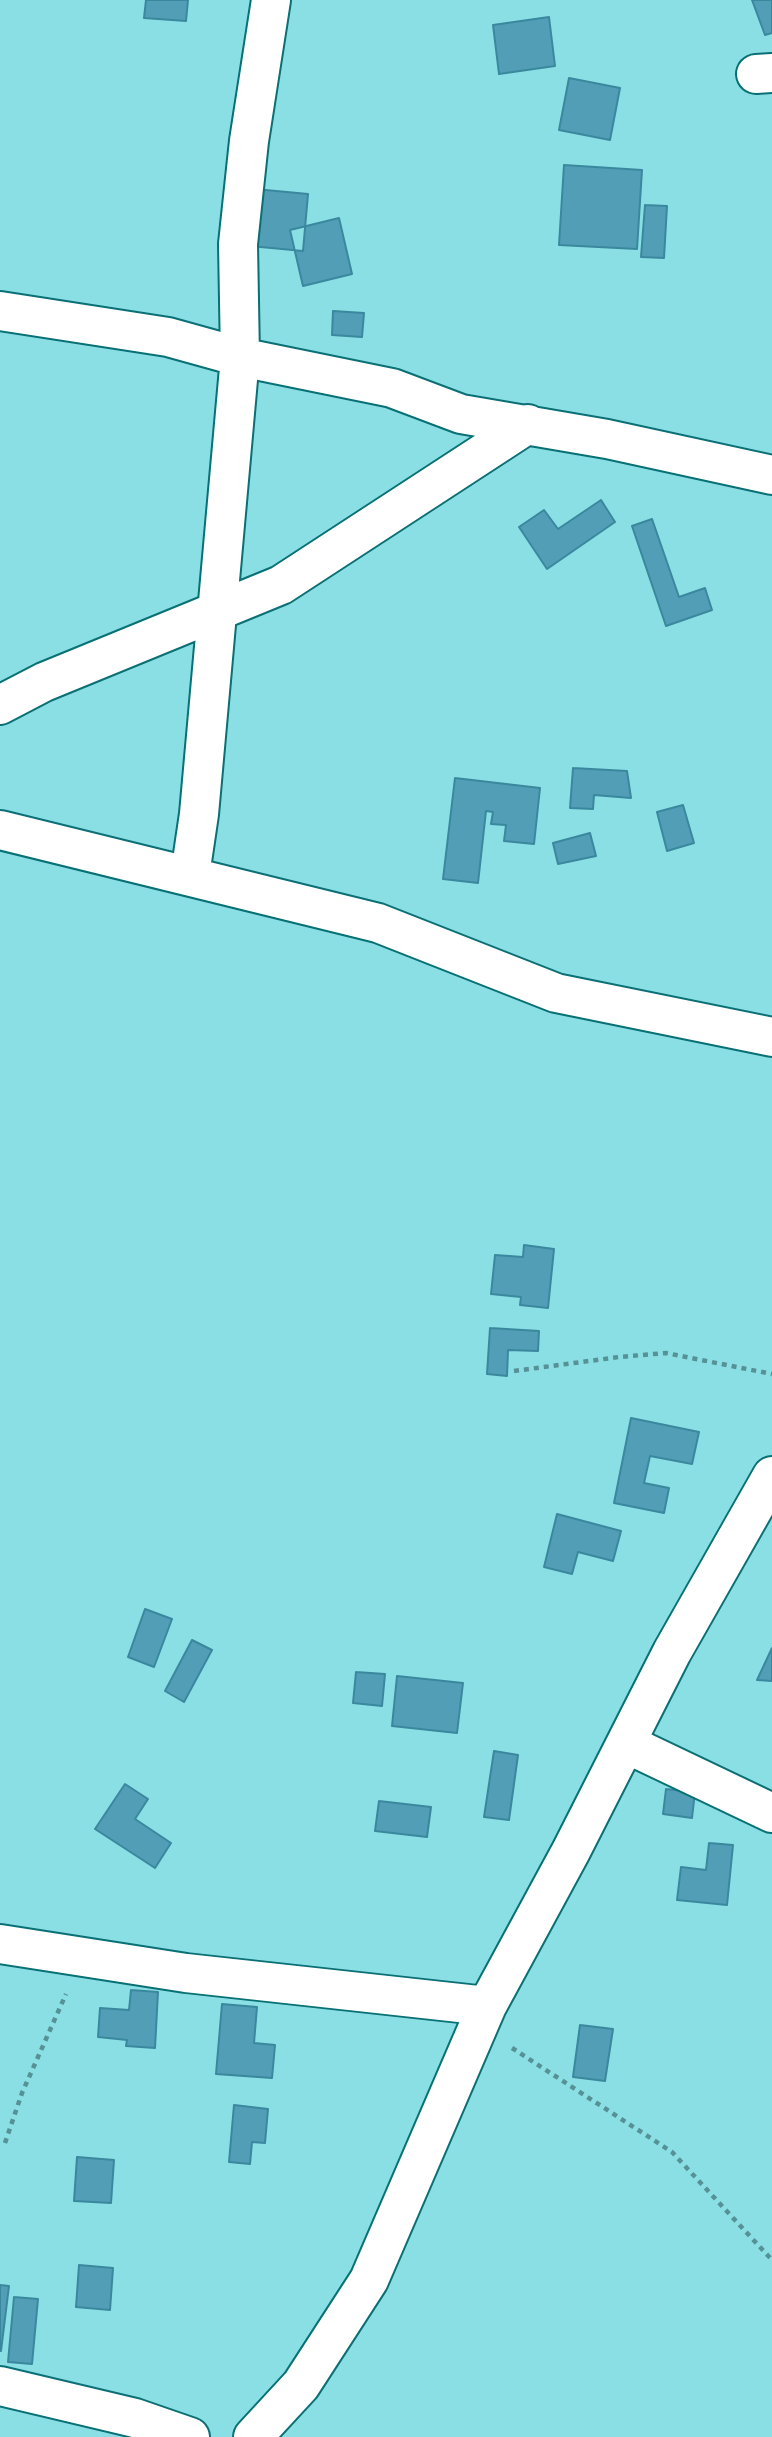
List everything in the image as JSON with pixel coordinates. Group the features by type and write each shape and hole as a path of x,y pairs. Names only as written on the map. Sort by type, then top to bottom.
{"street":[{"path":"190,875 200,814 240,357 238,244 249,141 271,0"},
{"path":"0,311 168,337 240,357 392,388 461,414 528,424 772,475"},
{"path":"0,705 44,682 281,585 528,424"},
{"path":"0,830 378,923 556,993 772,1037"},
{"path":"253,2437 302,2385 369,2280 483,2016 627,1744 671,1652 772,1476"},
{"path":"627,1744 772,1813"},
{"path":"0,1944 83,1959 483,2016"},
{"path":"0,2386 135,2418 190,2437"}],"path":[{"path":"514,1371 619,1356 666,1353 772,1374"},
{"path":"5,2143 22,2093 83,1959"},
{"path":"483,2016 672,2152 772,2260"}],"building":[{"path":"146,0 188,0 186,21 144,18"},
{"path":"752,0 772,0 772,33 765,35"},
{"path":"549,17 555,66 499,74 493,25"},
{"path":"569,78 620,88 610,140 559,130"},
{"path":"564,165 642,170 637,249 559,245"},
{"path":"255,189 308,194 303,251 250,246"},
{"path":"645,205 667,206 664,258 641,257"},
{"path":"339,218 352,274 303,286 290,230"},
{"path":"333,311 364,313 362,337 332,335"},
{"path":"601,500 615,522 547,569 519,527 544,510 558,529"},
{"path":"652,519 679,597 705,588 712,610 666,626 632,526"},
{"path":"573,768 627,771 631,798 594,795 593,809 570,808"},
{"path":"455,778 540,788 534,844 504,841 506,825 491,824 493,812 486,811 478,883 443,879"},
{"path":"683,805 694,843 667,851 657,812"},
{"path":"590,833 596,856 558,864 553,843"},
{"path":"524,1245 554,1249 548,1308 520,1305 521,1297 491,1294 495,1255 523,1257"},
{"path":"490,1328 539,1331 538,1351 508,1350 507,1376 487,1374"},
{"path":"631,1418 699,1432 692,1464 650,1456 644,1483 669,1488 664,1513 614,1503"},
{"path":"557,1514 621,1531 613,1561 578,1552 572,1574 544,1567"},
{"path":"145,1609 172,1619 154,1667 128,1657"},
{"path":"192,1640 212,1650 184,1702 165,1691"},
{"path":"772,1648 772,1681 757,1680"},
{"path":"356,1672 385,1674 382,1706 353,1703"},
{"path":"397,1676 463,1683 457,1733 392,1726"},
{"path":"494,1751 518,1755 509,1820 484,1817"},
{"path":"125,1784 148,1799 135,1819 171,1843 155,1868 95,1829"},
{"path":"666,1789 695,1792 692,1818 663,1814"},
{"path":"379,1801 431,1807 427,1837 375,1831"},
{"path":"709,1843 733,1845 727,1905 677,1900 681,1867 706,1870"},
{"path":"131,1990 158,1992 155,2048 126,2046 127,2040 98,2037 100,2008 129,2010"},
{"path":"222,2004 257,2007 254,2043 275,2045 272,2078 216,2074"},
{"path":"580,2025 613,2029 605,2081 573,2077"},
{"path":"234,2105 268,2109 265,2143 252,2142 250,2164 229,2162"},
{"path":"77,2157 114,2160 111,2203 74,2201"},
{"path":"79,2265 113,2268 110,2310 76,2307"},
{"path":"0,2285 9,2286 1,2351 0,2351"},
{"path":"14,2297 38,2299 32,2364 8,2362"}]}
